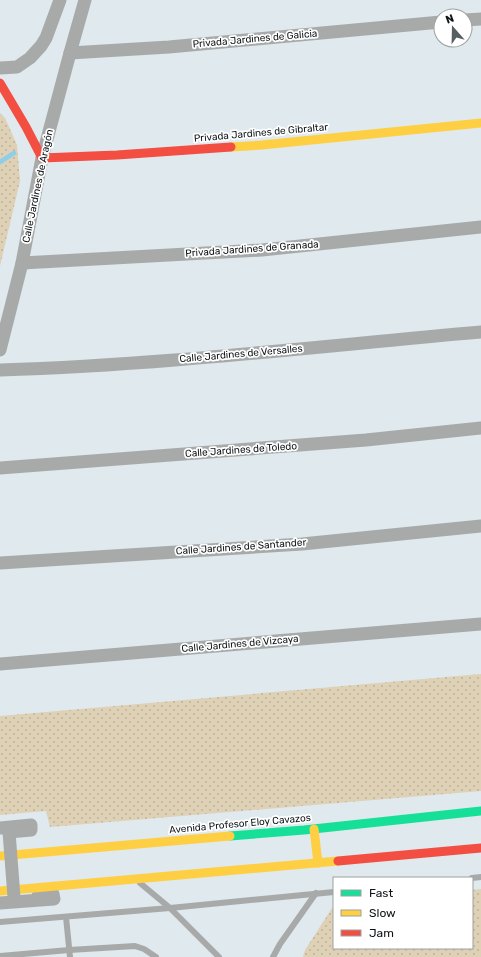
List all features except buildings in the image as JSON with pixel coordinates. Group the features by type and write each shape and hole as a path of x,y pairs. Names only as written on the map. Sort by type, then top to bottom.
{"main road":[{"path":"0,83 42,158"},
{"name":"Privada Jardines de Gibraltar","path":"42,158 117,155 262,145 481,123"},
{"name":"Avenida Profesor Eloy Cavazos","path":"0,856 314,829 481,811"},
{"path":"314,829 318,864"},
{"path":"0,891 318,864 481,848"}],"street":[{"path":"0,68 17,67 30,58 41,46 46,38 60,0"},
{"name":"Calle Jardines de Aragón","path":"0,350 22,263 42,158 85,0"},
{"name":"Privada Jardines de Galicia","path":"70,53 169,47 433,23"},
{"name":"Privada Jardines de Granada","path":"22,263 262,250 481,227"},
{"name":"Calle Jardines de Versalles","path":"0,370 64,368 481,332"},
{"name":"Calle Jardines de Toledo","path":"0,468 366,440 481,428"},
{"name":"Calle Jardines de Santander","path":"0,563 302,544 481,526"},
{"name":"Calle Jardines de Vizcaya","path":"0,664 481,624"},
{"path":"0,903 54,899 53,894 14,897 3,828 33,823"},
{"path":"0,900 50,896"}],"lane":[{"path":"135,879 170,908 219,957"},
{"path":"0,922 170,908 333,892"},
{"path":"273,957 280,944 316,893"},
{"path":"66,917 70,957"},
{"path":"0,956 135,946 144,949 156,957"}],"shaded area":[{"path":"0,113 5,118 17,145 20,181 0,266"},
{"path":"481,674 481,791 50,827 46,811 0,815 0,716"},
{"path":"481,889 481,957 303,957 305,950 333,907 333,949 473,949 473,890"}],"waterway":[{"path":"0,162 14,153"}],"traffic: fast":[{"path":"230,836 304,830 481,811"}],"traffic: slow":[{"path":"231,147 481,123"},
{"path":"314,829 318,863"},
{"path":"0,856 230,836"},
{"path":"0,891 338,861"}],"traffic: jam":[{"path":"0,83 42,158 117,155 231,147"},
{"path":"338,861 481,848"}]}
